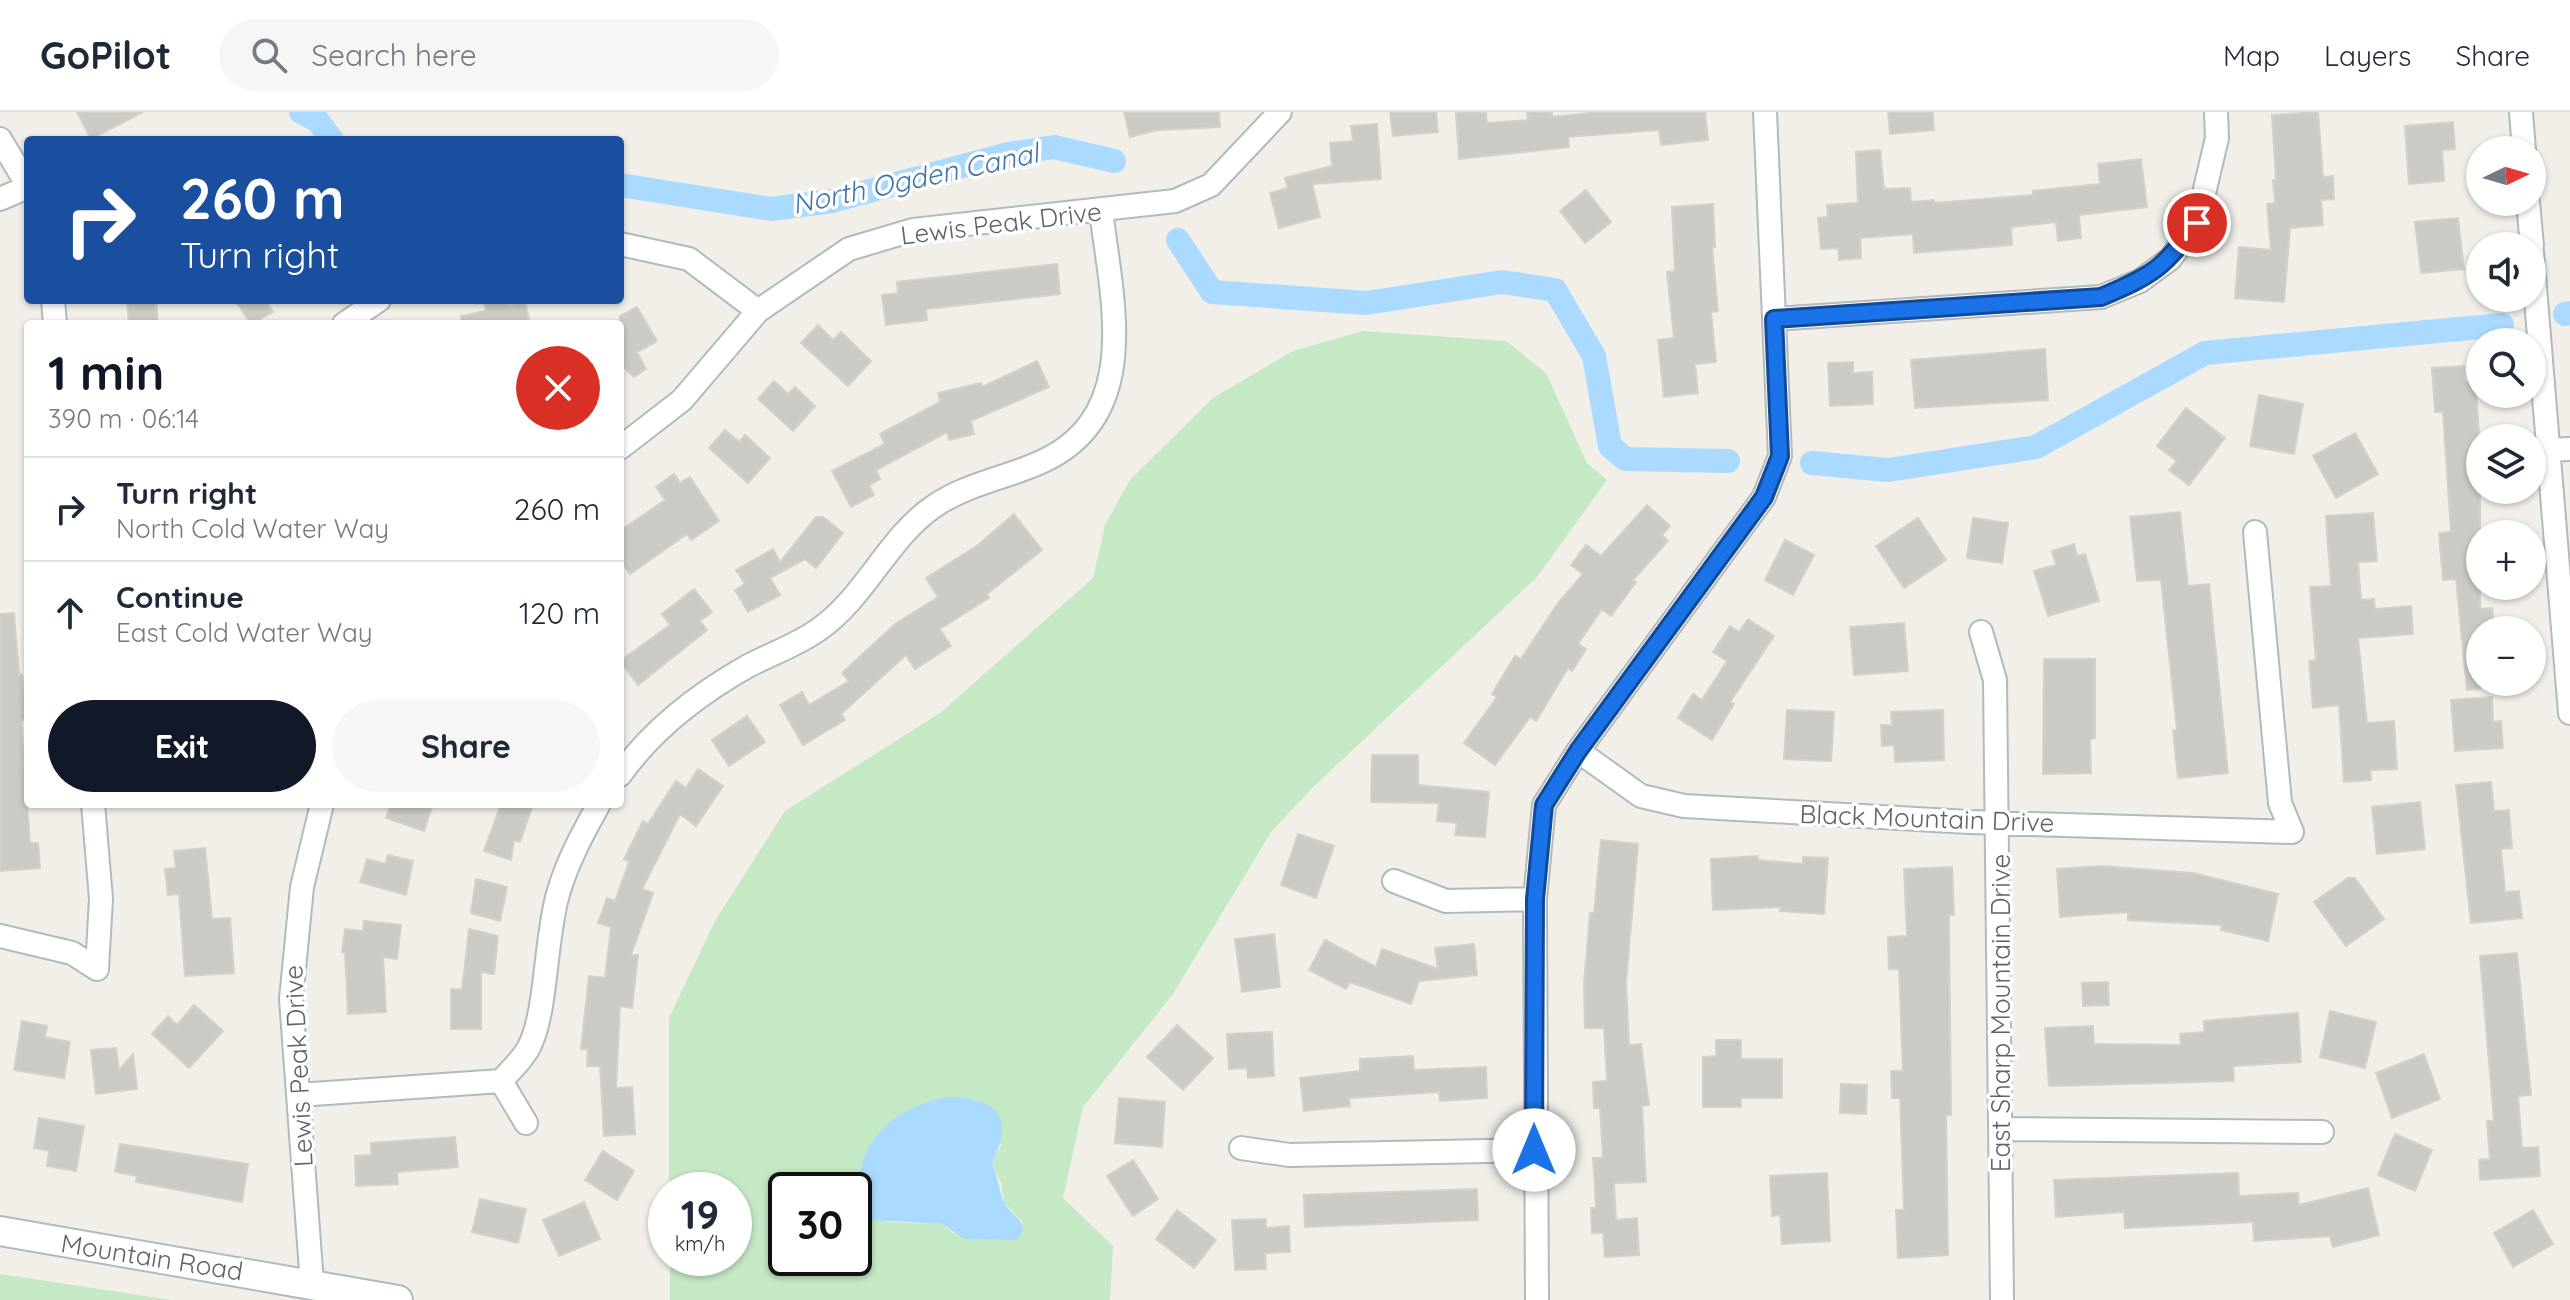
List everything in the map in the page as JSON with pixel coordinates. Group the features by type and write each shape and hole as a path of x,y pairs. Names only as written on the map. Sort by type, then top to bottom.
{"street":[{"name":"Lewis Peak Drive","path":"624,445 682,400 758,311 849,249 913,230 1175,201 1211,185 1280,112"},
{"path":"1537,1300 1535,899 1544,805 1578,751 1764,497 1780,456 1765,112"},
{"path":"1774,319 2101,297 2140,281 2170,259 2197,223 2217,138 2216,112"},
{"path":"2521,112 2523,136"},
{"path":"0,139 24,179"},
{"path":"0,199 24,188"},
{"path":"624,771 663,727 711,689 818,630 847,605 906,530 933,506 1043,462 1071,442 1095,415 1111,381 1117,344 1101,210"},
{"path":"624,245 689,259 758,311"},
{"path":"350,320 373,304"},
{"path":"2541,312 2559,449 2570,713"},
{"name":"Black Mountain Drive","path":"1578,751 1641,796 1684,806 1999,822 2292,832 2280,803 2255,532"},
{"name":"East Sharp Mountain Drive","path":"1981,632 1995,680 2002,1300"},
{"path":"0,936 72,953 97,969 101,899 93,808"},
{"name":"Lewis Peak Drive","path":"312,1284 291,999 294,946 313,829 321,808"},
{"path":"298,1095 501,1081 529,1048 558,894 575,848 597,808"},
{"path":"1394,881 1446,901 1535,899"},
{"path":"501,1081 526,1123"},
{"path":"2000,1129 2322,1132"},
{"path":"1241,1148 1289,1155 1534,1150"},
{"name":"Mountain Road","path":"0,1231 398,1300"}],"green space":[{"path":"1363,331 1506,341 1546,373 1587,463 1607,480 1537,577 1313,787 1271,832 1173,994 1083,1107 1063,1198 1113,1246 1110,1300 670,1300 670,1276 752,1276 752,1172 669,1172 669,1018 715,921 785,811 940,713 1093,578 1105,525 1130,480 1213,398 1293,351","holes":["1002,1143 992,1164 1001,1183 1004,1202 1023,1223 1018,1239 953,1233 942,1224 886,1222"]},
{"path":"0,1274 172,1300 0,1300"}],"water":[{"path":"947,1097 965,1098 990,1106 997,1113 1002,1133 992,1164 1004,1202 1022,1224 1017,1240 965,1239 942,1224 872,1220 872,1172 860,1172 869,1146 892,1120 926,1103"}],"building":[{"path":"77,112 143,112 97,136 89,136"},
{"path":"1124,112 1219,112 1220,127 1157,130 1130,137"},
{"path":"1390,112 1436,112 1438,132 1393,136"},
{"path":"1486,112 1487,123 1528,120 1527,112 1552,112 1552,117 1598,112 1705,112 1708,140 1661,145 1659,130 1568,137 1569,147 1459,159 1456,113"},
{"path":"1888,112 1933,112 1934,130 1890,134"},
{"path":"2318,112 2323,177 2333,176 2334,199 2321,200 2323,225 2290,228 2284,302 2235,298 2239,247 2271,250 2267,204 2275,203 2273,180 2276,180 2272,115"},
{"path":"2453,122 2455,149 2442,150 2444,181 2409,184 2405,126"},
{"path":"1377,124 1381,179 1312,184 1320,217 1279,228 1270,193 1288,188 1285,178 1332,166 1330,143 1353,141 1351,126"},
{"path":"1880,150 1884,189 1910,188 1911,202 1934,200 1934,203 2033,195 2033,191 2100,184 2098,164 2141,159 2147,207 2079,215 2081,238 2058,241 2056,222 2011,227 2012,245 1914,253 1913,234 1860,238 1861,258 1839,260 1838,248 1821,249 1818,218 1828,217 1827,205 1858,203 1856,152"},
{"path":"1586,190 1611,222 1585,243 1560,211"},
{"path":"1713,204 1715,247 1712,247 1718,311 1711,312 1716,362 1695,364 1698,393 1664,397 1658,340 1674,338 1667,272 1675,271 1672,207"},
{"path":"2458,218 2464,269 2421,273 2415,222"},
{"path":"1057,264 1060,294 926,309 927,320 886,325 882,295 898,293 897,282"},
{"path":"127,304 156,304 158,320 129,320"},
{"path":"238,304 268,304 273,312 258,320 248,320"},
{"path":"485,304 525,304 529,320 462,320 461,316 486,311"},
{"path":"637,307 657,341 637,352 646,369 634,377 624,368 624,320 620,320 620,316"},
{"path":"818,325 833,340 841,332 871,361 848,386 801,343"},
{"path":"2045,349 2048,400 1915,408 1911,360"},
{"path":"1037,361 1049,387 971,421 974,434 949,440 947,432 876,470 880,479 869,485 874,495 851,507 832,471 885,444 880,434 940,402 938,393 981,383 982,387"},
{"path":"1853,362 1853,373 1872,372 1873,404 1830,406 1828,363"},
{"path":"2464,366 2466,408 2477,408 2478,424 2466,424 2466,504 2480,504 2480,520 2466,520 2466,600 2480,600 2480,609 2492,608 2493,616 2466,616 2466,680 2456,579 2443,580 2439,533 2451,532 2443,412 2435,412 2432,368"},
{"path":"774,381 788,394 795,387 815,406 793,431 758,399"},
{"path":"2259,395 2303,404 2294,454 2250,446"},
{"path":"2186,408 2225,438 2189,485 2169,470 2177,461 2157,446"},
{"path":"725,430 739,442 745,435 770,458 748,483 709,448"},
{"path":"2355,433 2378,474 2336,498 2313,456"},
{"path":"674,474 680,483 690,477 719,521 691,540 687,534 630,574 624,566 624,528 665,500 656,487"},
{"path":"1647,505 1670,526 1662,535 1668,541 1633,580 1636,582 1611,616 1602,609 1578,644 1586,649 1572,671 1568,668 1536,721 1530,717 1495,765 1464,743 1497,697 1492,694 1515,656 1521,659 1558,603 1583,574 1571,565 1586,545 1601,556"},
{"path":"2180,512 2188,586 2209,584 2228,773 2178,778 2173,731 2177,730 2161,580 2137,581 2130,517"},
{"path":"2373,513 2377,561 2358,562 2361,600 2374,599 2375,609 2411,606 2413,634 2358,638 2367,723 2394,721 2397,769 2370,770 2371,780 2344,782 2339,705 2313,708 2309,661 2316,660 2310,587 2331,586 2326,516"},
{"path":"1014,514 1042,550 987,594 989,598 940,629 951,646 915,669 906,655 841,714 845,720 803,745 780,705 802,692 809,705 849,681 842,673 895,624 938,597 926,578 978,545"},
{"path":"816,517 823,517 843,533 816,568 805,559 770,578 780,595 748,612 735,590 745,584 736,570 773,549 780,562"},
{"path":"1918,518 1946,560 1904,588 1876,546"},
{"path":"1973,518 2008,523 2002,563 1967,558"},
{"path":"1785,540 1814,555 1793,595 1765,580"},
{"path":"2074,544 2077,556 2085,554 2099,601 2048,616 2034,571 2056,565 2052,551"},
{"path":"694,589 712,612 700,621 707,630 638,685 624,666 624,658 670,625 662,614"},
{"path":"14,613 19,675 22,675 24,693 24,720 21,720 24,808 27,808 30,843 38,843 40,868 0,871 0,614"},
{"path":"1748,619 1774,636 1730,702 1734,704 1712,740 1678,718 1693,694 1702,700 1727,661 1713,652 1730,626 1739,632"},
{"path":"1904,623 1908,671 1854,675 1850,627"},
{"path":"2044,659 2095,659 2095,738 2090,739 2091,773 2043,774"},
{"path":"2492,697 2493,722 2501,721 2503,748 2455,751 2451,700"},
{"path":"1787,710 1834,712 1831,761 1784,759"},
{"path":"1943,710 1944,760 1895,762 1894,745 1882,746 1881,725 1892,725 1891,712"},
{"path":"747,716 765,742 729,766 712,740"},
{"path":"1372,755 1418,755 1418,785 1489,792 1485,837 1455,835 1457,823 1437,821 1439,803 1371,802"},
{"path":"698,769 723,786 696,826 680,814 642,889 653,893 631,955 638,955 632,1008 620,1006 616,1088 632,1087 635,1134 604,1136 600,1066 587,1066 588,1049 581,1049 589,976 605,978 611,927 598,923 607,898 615,901 629,862 624,859 643,821 648,824 676,781 686,788"},
{"path":"2491,782 2494,811 2509,810 2512,848 2501,849 2505,892 2519,891 2522,918 2471,923 2456,785"},
{"path":"2420,802 2425,849 2377,854 2372,807"},
{"path":"390,808 432,808 424,831 386,818"},
{"path":"500,808 532,808 520,842 514,840 511,860 484,851"},
{"path":"1298,834 1334,846 1316,898 1281,885"},
{"path":"1601,840 1638,844 1626,983 1629,1045 1641,1044 1649,1105 1642,1106 1646,1182 1614,1183 1616,1220 1637,1218 1639,1255 1605,1257 1603,1233 1592,1233 1591,1208 1596,1208 1593,1158 1603,1158 1600,1108 1594,1108 1593,1082 1607,1081 1604,1028 1585,1028 1584,984"},
{"path":"205,848 212,919 230,918 234,973 185,976 179,894 168,895 165,869 176,868 174,851"},
{"path":"388,855 413,861 406,895 360,882 367,859 385,864"},
{"path":"1758,856 1758,860 1803,864 1803,857 1828,858 1824,914 1780,911 1781,907 1713,910 1711,859"},
{"path":"2101,866 2193,873 2278,894 2268,941 2221,930 2222,925 2128,920 2128,912 2060,917 2057,869"},
{"path":"1952,867 1954,915 1949,915 1951,1115 1946,1115 1948,1255 1898,1258 1896,1210 1904,1210 1900,1098 1892,1098 1891,1071 1903,1071 1899,969 1889,969 1888,937 1907,936 1904,869"},
{"path":"2348,878 2355,878 2384,919 2346,946 2314,902"},
{"path":"476,879 507,887 500,921 471,913"},
{"path":"364,921 401,925 397,959 383,957 386,1012 348,1014 345,953 342,952 345,929 363,931"},
{"path":"469,929 498,936 494,974 481,972 481,1029 451,1029 451,989 462,989"},
{"path":"1274,934 1280,987 1242,992 1235,939"},
{"path":"1325,940 1376,967 1382,949 1438,969 1435,948 1474,944 1477,975 1419,981 1411,1004 1350,982 1346,989 1309,970"},
{"path":"2517,953 2531,1095 2518,1096 2522,1148 2538,1147 2540,1176 2480,1180 2479,1160 2490,1159 2487,1121 2494,1121 2480,956"},
{"path":"2108,982 2109,1005 2083,1006 2082,983"},
{"path":"194,1005 223,1031 189,1068 152,1034 168,1016 177,1025"},
{"path":"2330,1011 2376,1022 2365,1068 2320,1057"},
{"path":"2298,1013 2301,1062 2233,1066 2234,1081 2049,1086 2045,1028 2093,1026 2094,1044 2181,1045 2180,1034 2204,1032 2204,1021"},
{"path":"22,1021 47,1026 45,1037 70,1042 64,1078 14,1070"},
{"path":"1177,1025 1213,1058 1183,1090 1147,1057"},
{"path":"1272,1032 1274,1076 1248,1078 1247,1068 1229,1069 1227,1034"},
{"path":"1716,1040 1741,1040 1741,1059 1782,1059 1782,1098 1741,1098 1741,1107 1703,1107 1703,1057 1716,1056"},
{"path":"116,1048 119,1070 133,1054 137,1089 96,1094 91,1050"},
{"path":"2424,1054 2440,1099 2392,1118 2376,1073"},
{"path":"1413,1056 1414,1070 1486,1067 1487,1098 1440,1101 1439,1092 1349,1098 1350,1106 1304,1111 1300,1078 1360,1071 1360,1059"},
{"path":"1841,1084 1867,1085 1866,1114 1840,1113"},
{"path":"1119,1098 1165,1102 1162,1147 1115,1143"},
{"path":"39,1118 84,1126 76,1171 47,1166 49,1151 34,1148"},
{"path":"2395,1134 2432,1150 2415,1191 2378,1175"},
{"path":"455,1137 458,1167 397,1172 398,1184 356,1186 355,1156 371,1155 371,1143"},
{"path":"120,1144 248,1164 242,1202 136,1182 137,1176 115,1172"},
{"path":"603,1151 634,1171 617,1200 585,1180"},
{"path":"1133,1160 1158,1199 1133,1216 1107,1176"},
{"path":"1827,1173 1830,1241 1782,1244 1780,1215 1772,1216 1770,1176"},
{"path":"2238,1173 2239,1196 2298,1193 2299,1205 2368,1188 2379,1235 2333,1247 2330,1236 2254,1241 2253,1222 2125,1228 2124,1212 2056,1217 2054,1180"},
{"path":"1477,1189 1478,1220 1305,1227 1304,1195"},
{"path":"480,1199 526,1209 518,1243 472,1232"},
{"path":"584,1202 600,1239 559,1256 543,1220"},
{"path":"1177,1210 1216,1240 1194,1268 1156,1239"},
{"path":"2533,1210 2553,1244 2513,1267 2494,1233"},
{"path":"1266,1219 1266,1228 1289,1226 1290,1252 1265,1253 1266,1269 1235,1270 1232,1220"}],"waterway":[{"name":"North Ogden Canal","path":"301,112 318,121 329,136"},
{"name":"North Ogden Canal","path":"624,186 771,209 832,201 1008,154 1054,147 1114,161"},
{"name":"North Ogden Canal","path":"1178,240 1212,292 1366,303 1502,282 1555,290 1594,356 1610,446 1625,459 1728,461"},
{"name":"North Ogden Canal","path":"2565,314 2570,313"},
{"name":"North Ogden Canal","path":"1812,463 1888,470 2036,447 2205,353 2502,325"}],"route":[{"path":"1534,1150 1535,899 1544,805 1578,751 1764,497 1780,456 1774,319 2101,297 2140,281 2170,259 2197,223"}]}
